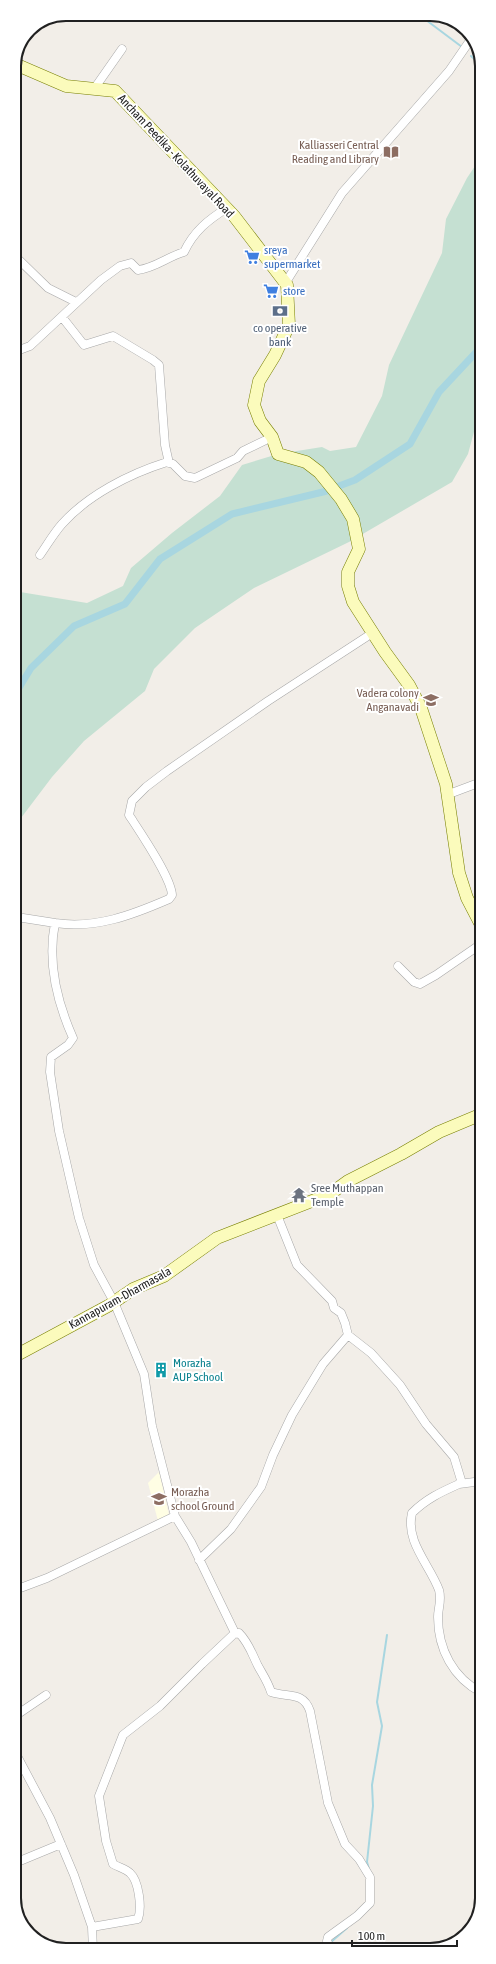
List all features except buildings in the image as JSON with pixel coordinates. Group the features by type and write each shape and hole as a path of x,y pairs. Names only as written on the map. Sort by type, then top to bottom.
{"main road":[{"name":"Ancham Peedika - Kolathuvayal Road","path":"21,67 66,86 116,91 226,208 286,284"},
{"path":"286,284 289,325 275,355 259,381 254,405 260,421 272,437 278,454 306,462 319,472 341,499 353,519 359,549 348,572 348,586 353,602 374,632 385,652 409,685 421,708 449,794 451,823 459,873 467,898 475,912"},
{"name":"Kannapuram-Dharmasala","path":"21,1353 114,1302 133,1289 164,1276 217,1238 330,1194 348,1181 401,1154 439,1132 475,1117"}],"street":[{"path":"286,284 342,193 449,71 468,43"},
{"path":"94,89 122,49"},
{"path":"21,349 30,346 76,302 120,266 131,263 138,270 144,269 160,263 166,258 184,252 196,231 207,221 226,208"},
{"path":"21,262 48,288 76,302"},
{"path":"62,317 84,346 113,336 153,360 158,365 165,445 169,463"},
{"path":"40,554 61,525 77,510 112,486 150,468 169,463 173,464 185,476 195,478 238,458 243,451 272,437"},
{"path":"21,919 55,923 100,923 127,916 169,899 172,895 169,883 157,860 129,815 132,801 146,787 209,742 374,632"},
{"path":"449,794 475,784"},
{"path":"55,923 53,934 53,964 56,995 73,1038 68,1045 51,1057 50,1072 54,1103 79,1218 94,1265 114,1302 144,1374 152,1426 175,1516 199,1560 234,1634"},
{"path":"398,966 414,982 420,984 475,949"},
{"path":"278,1215 297,1265 332,1300 334,1308 341,1313 346,1323 348,1334 371,1353 400,1385 426,1424 454,1457 461,1480 459,1484"},
{"path":"199,1560 232,1529 261,1487 273,1455 292,1415 323,1364 348,1334"},
{"path":"475,1482 459,1484 432,1496 412,1513 411,1530 416,1547 438,1589 441,1598 438,1616 438,1634 441,1645 454,1670 475,1690"},
{"path":"21,1588 47,1578 175,1516"},
{"path":"92,1927 138,1918 141,1913 138,1890 131,1873 113,1864 106,1841 99,1796 123,1735 160,1706 234,1634 239,1633 247,1641 258,1666 268,1680 271,1692 280,1695 299,1696 307,1702 328,1803 345,1844 359,1858 370,1877 370,1903 357,1916 328,1938 329,1943"},
{"path":"21,1712 46,1695"},
{"path":"21,1763 50,1818 61,1844 92,1927 93,1943"},
{"path":"21,1861 61,1844"}],"shaded area":[{"path":"475,166 475,428 468,454 452,482 349,542 254,588 195,628 154,669 145,691 84,741 52,777 21,818 21,592 87,603 123,586 131,568 172,533 220,496 242,465 278,454 322,447 330,451 356,447 382,396 389,365 442,253 446,219 467,178"},
{"name":"Morazha school Ground","path":"159,1472 169,1515 158,1521 148,1483"}],"waterway":[{"path":"427,21 462,47"},
{"path":"471,56 474,59"},
{"path":"339,486 355,480 410,444 439,392 475,353"},
{"path":"21,684 31,668 74,626 125,604 160,559 232,514 327,491"},
{"path":"369,1869 367,1862 373,1806 372,1785 382,1726 377,1702 387,1635"},
{"path":"331,1942 347,1928"}],"place":[{"name":"Kalliasseri Central Reading and Library","path":"391,152"},
{"name":"sreya supermarket","path":"252,257"},
{"name":"store","path":"271,291"},
{"name":"co operative bank","path":"280,311"},
{"name":"Vadera colony Anganavadi","path":"431,700"},
{"name":"Sree Muthappan Temple","path":"299,1195"},
{"name":"Morazha AUP School","path":"161,1370"},
{"name":"Morazha school Ground","path":"159,1499"}]}
